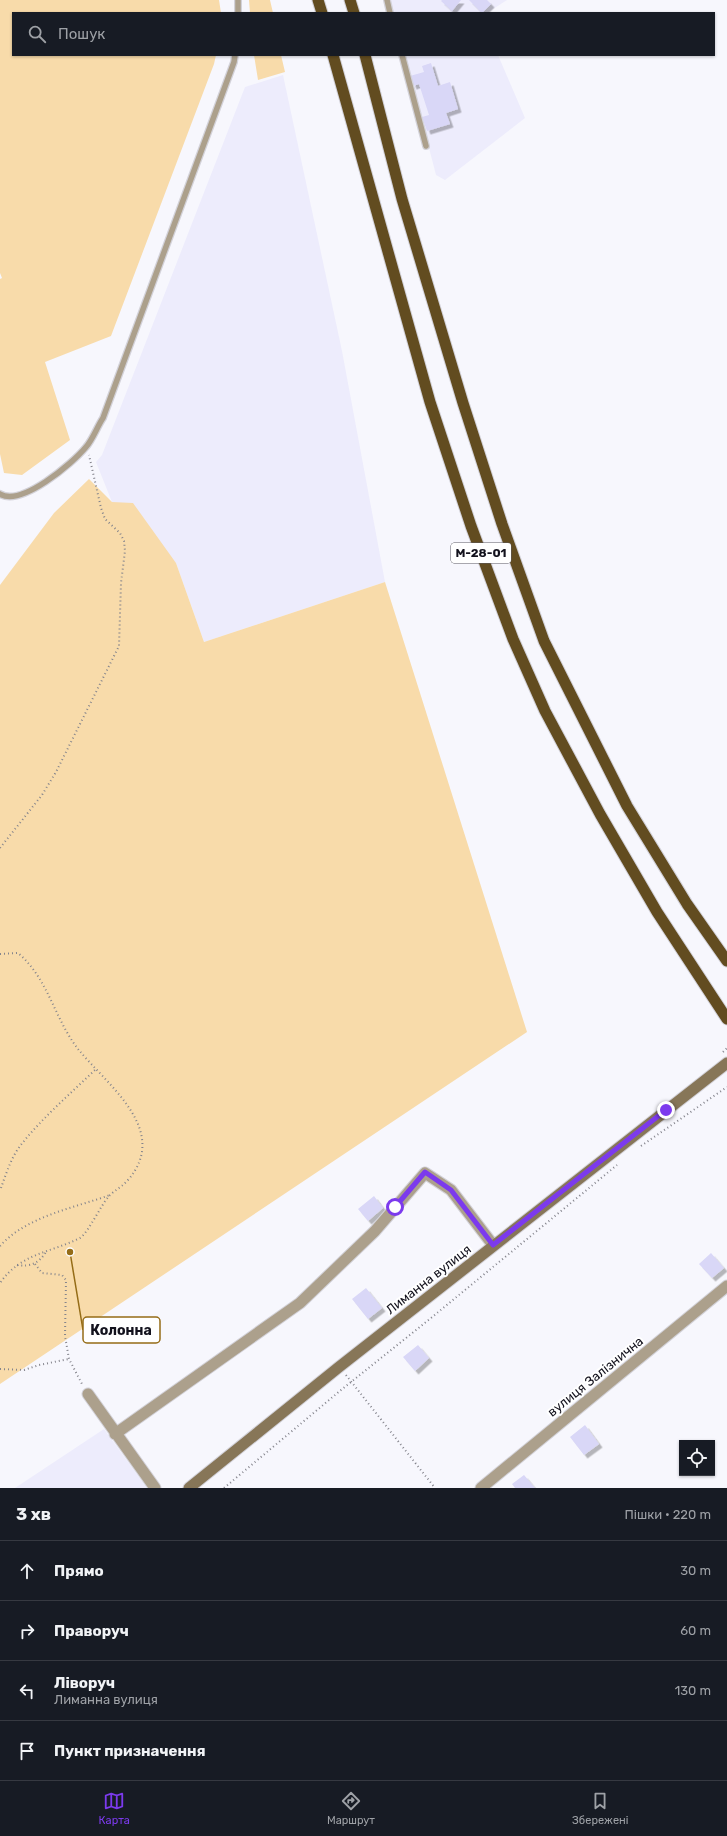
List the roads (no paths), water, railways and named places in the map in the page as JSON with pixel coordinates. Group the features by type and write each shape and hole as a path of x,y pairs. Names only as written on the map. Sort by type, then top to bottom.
{"highway":[{"path":"318,0 322,12"},
{"path":"350,0 354,12"},
{"name":"М-28-01","path":"334,56 430,402 471,526 513,639 545,711 600,814 657,912 725,1016"},
{"name":"М-28-01","path":"365,56 402,199 463,403 502,524 544,641 627,806 687,904 727,961"}],"main road":[{"name":"Лиманна вулиця","path":"189,1488 493,1245 726,1066"}],"street":[{"path":"115,1434 300,1303 376,1230 425,1172 451,1190 493,1245"},
{"name":"вулиця Залізнична","path":"481,1488 727,1286"},
{"path":"88,1394 115,1434 155,1488"}],"lane":[{"path":"238,0 238,12"},
{"path":"387,0 390,12"},
{"path":"0,494 11,497 28,492 66,466 87,446 103,418 235,56"},
{"path":"402,56 426,146"}],"place":[{"name":"Колонна","path":"70,1252"}]}
